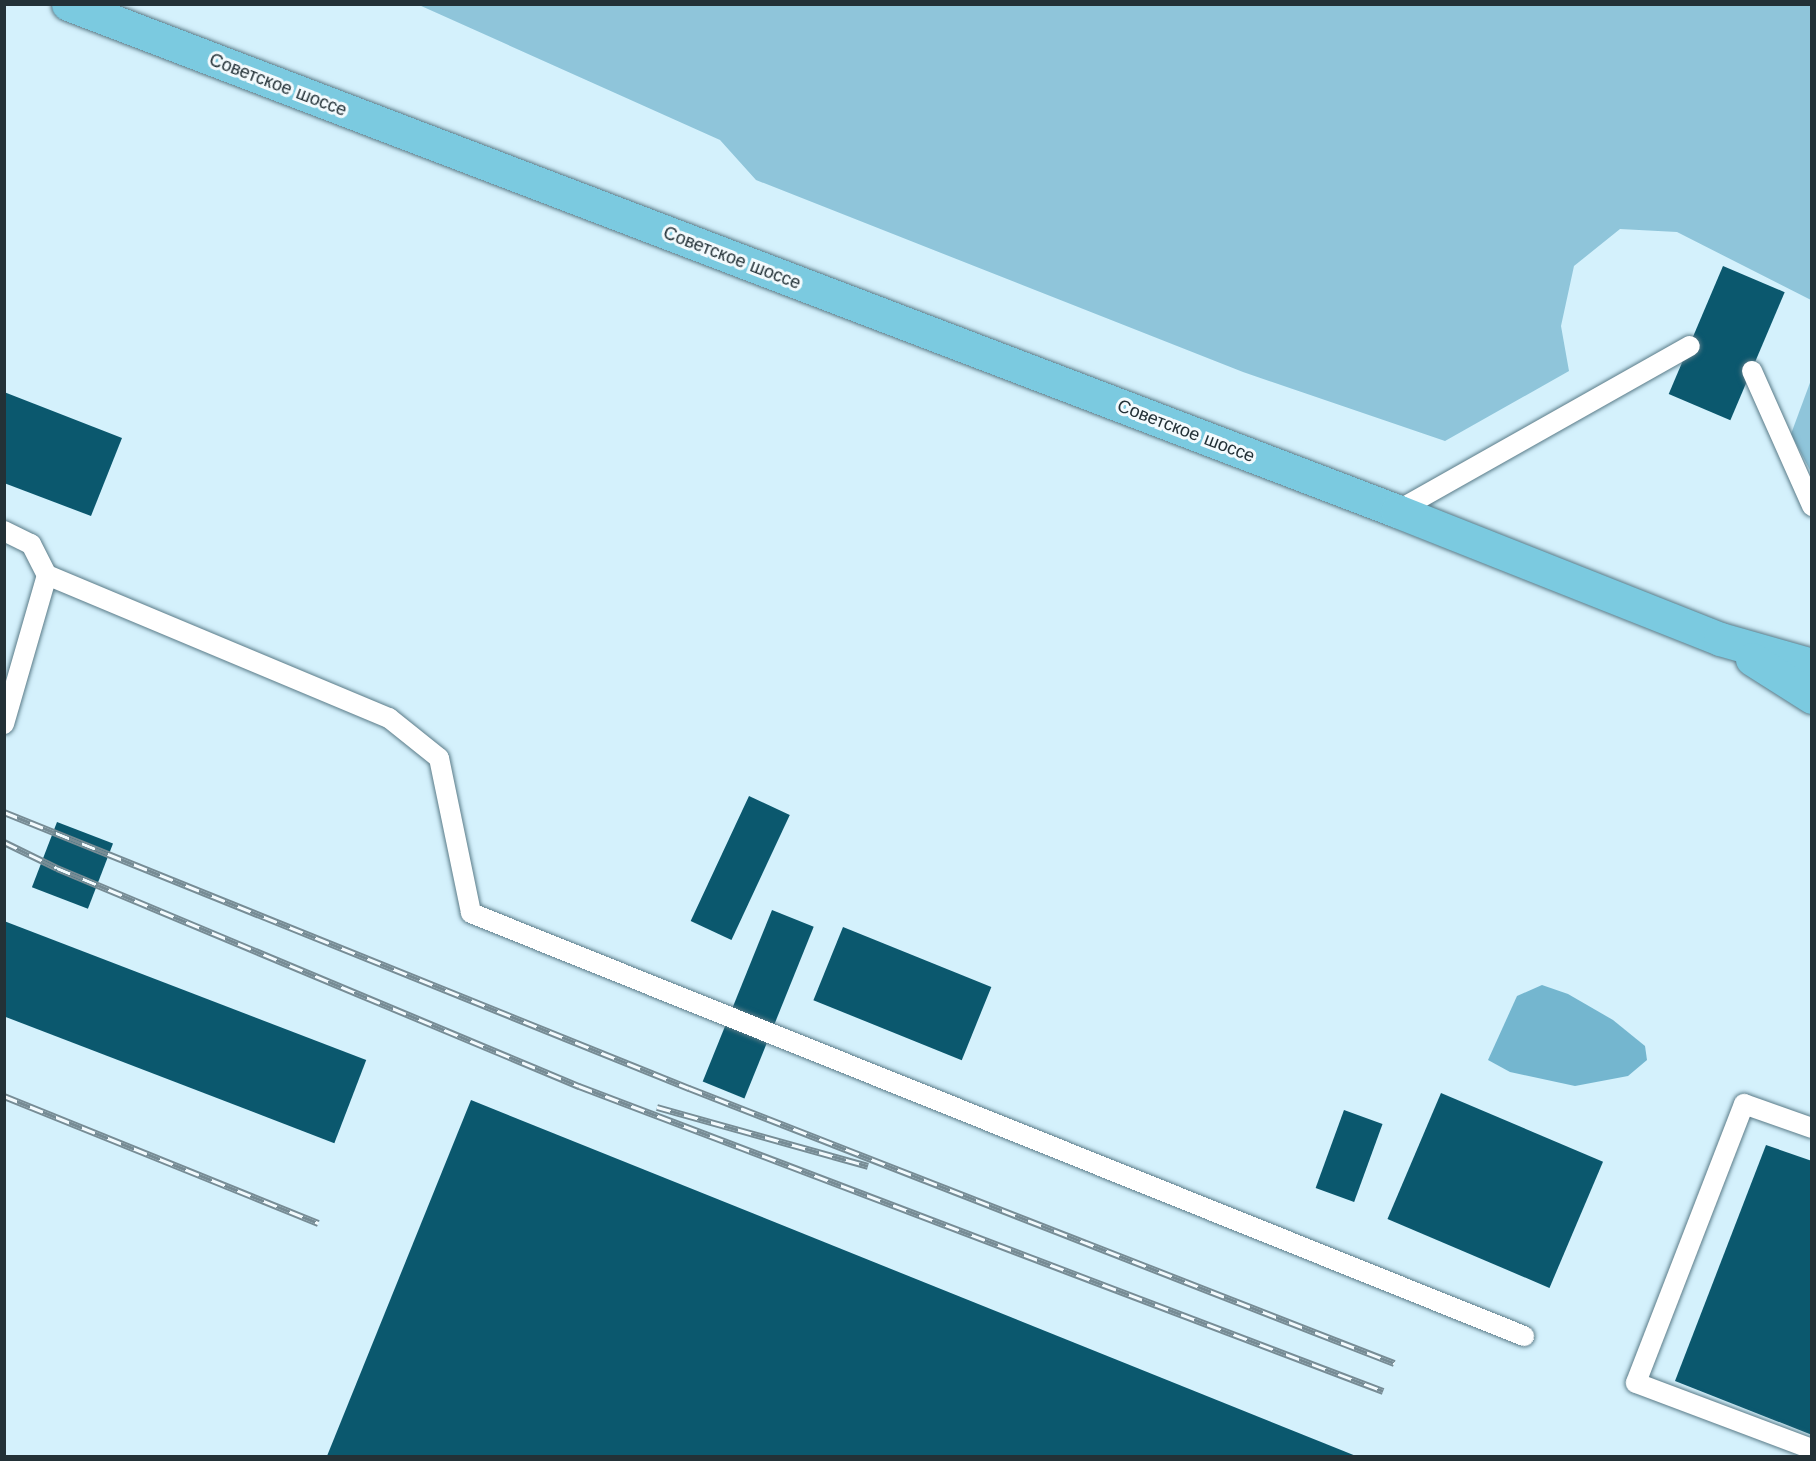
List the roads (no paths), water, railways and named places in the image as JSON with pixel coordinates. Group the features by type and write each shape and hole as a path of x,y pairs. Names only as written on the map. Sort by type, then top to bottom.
{"main road":[{"name":"Советское шоссе","path":"68,4 1397,511 1720,639"},
{"path":"1720,639 1812,665"},
{"path":"1720,639 1812,698"}],"lane":[{"path":"1397,511 1690,346"},
{"path":"1752,371 1812,506"},
{"path":"4,531 31,544 47,575 378,714 439,758 471,913 1524,1336"},
{"path":"4,724 47,575"},
{"path":"1812,1128 1744,1104 1636,1383 1812,1449"}],"railway":[{"path":"4,812 689,1088 1394,1363"},
{"path":"4,842 57,868 579,1086 1383,1391"},
{"path":"4,1096 318,1223"},
{"path":"657,1107 868,1166"}]}
